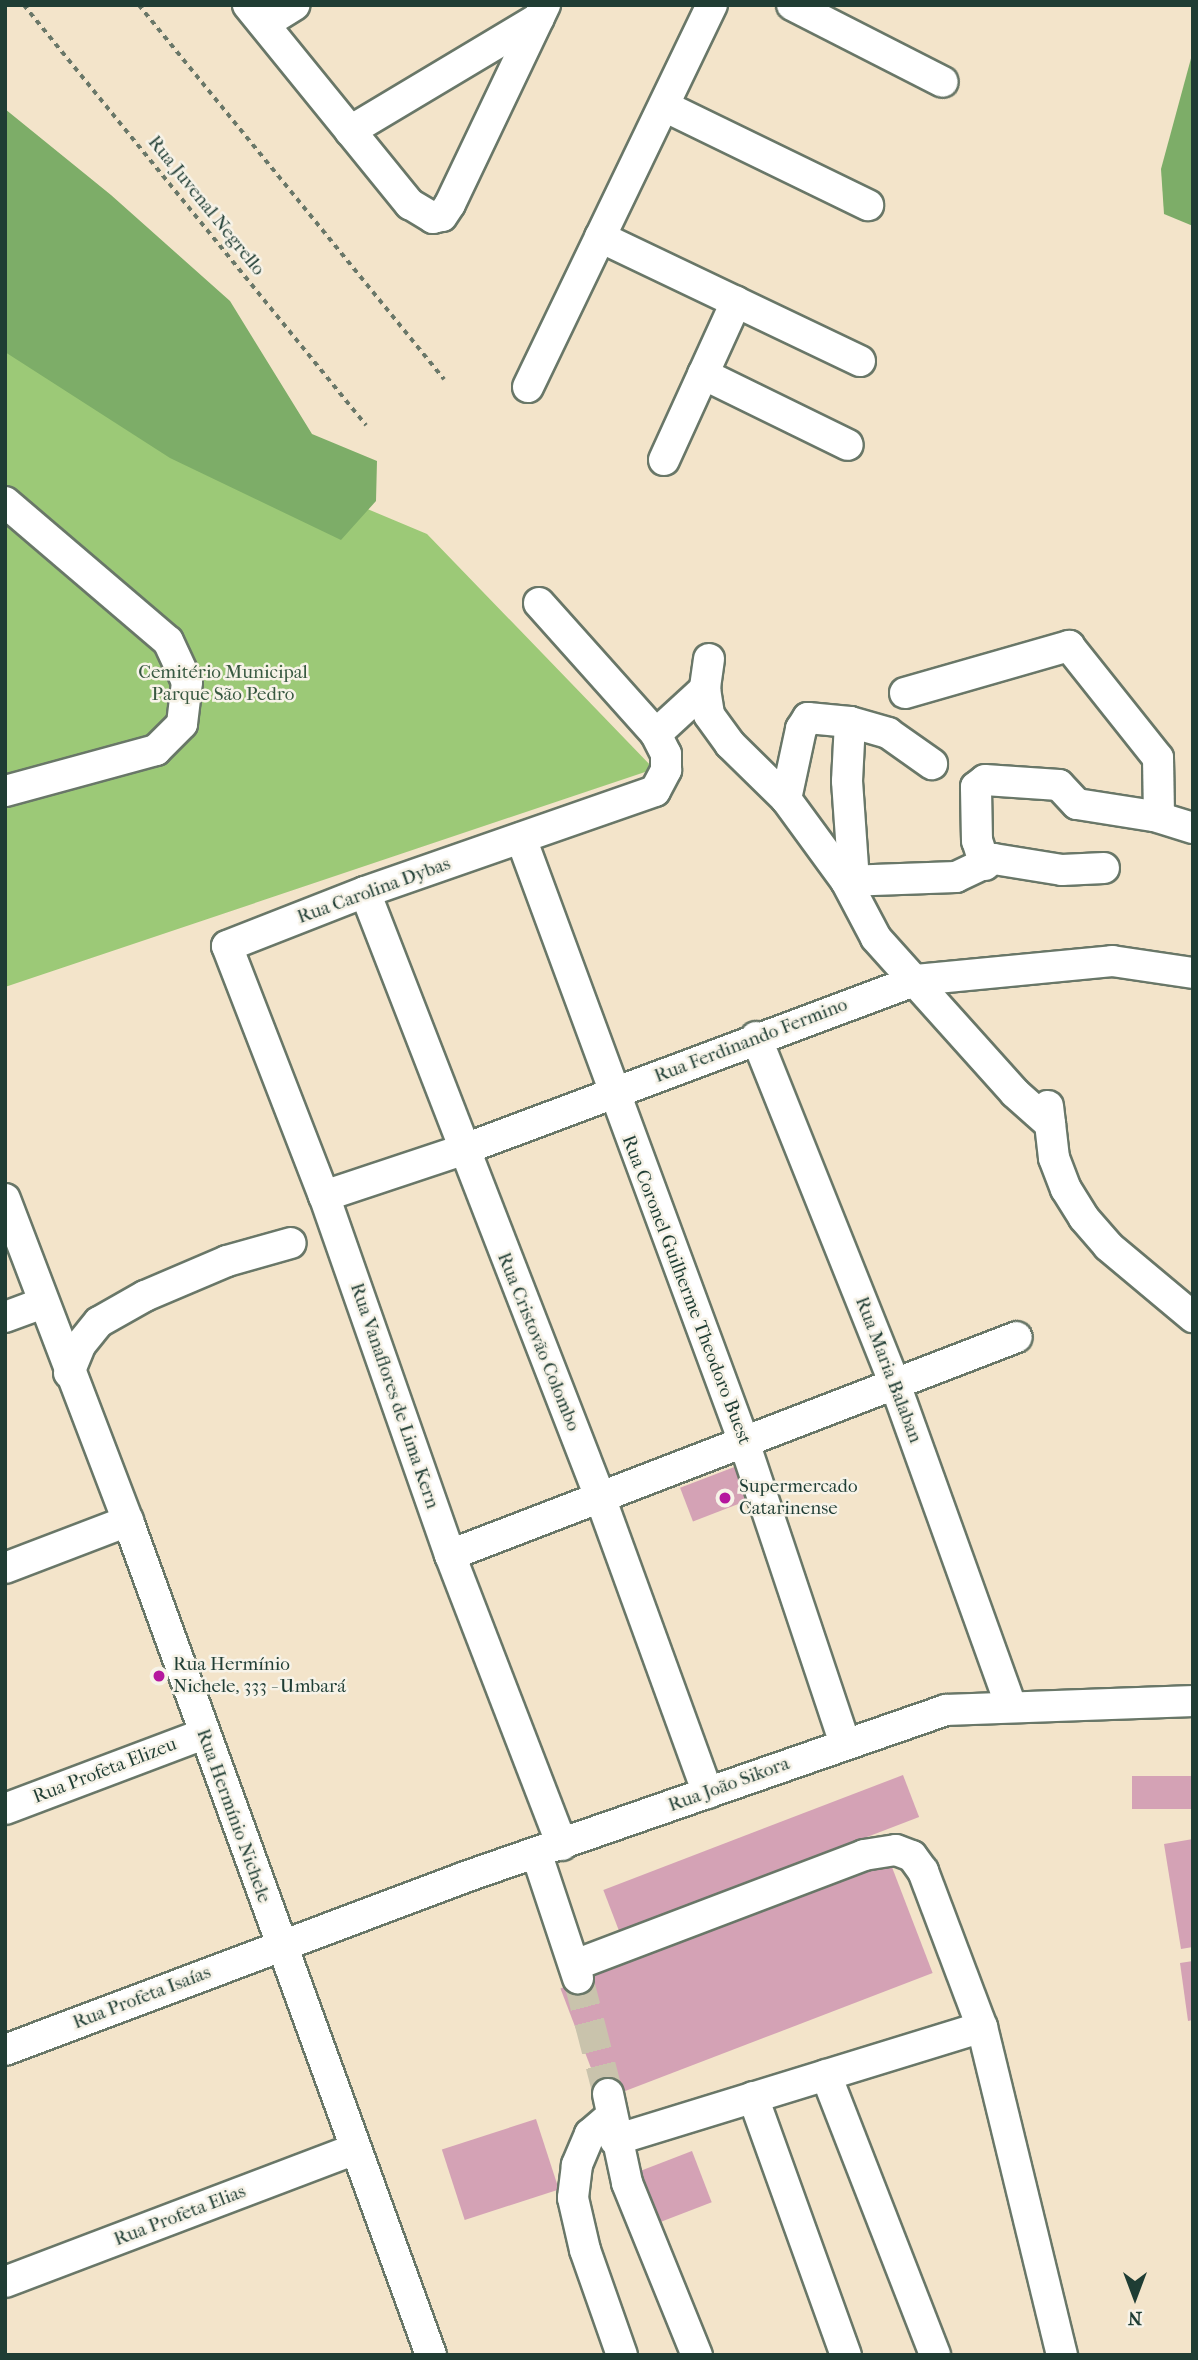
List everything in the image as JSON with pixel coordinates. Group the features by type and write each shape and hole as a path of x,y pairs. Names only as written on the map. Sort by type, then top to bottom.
{"street":[{"path":"295,5 256,15 416,210 433,218 442,216 542,11"},
{"path":"528,387 712,5"},
{"path":"792,5 943,82"},
{"path":"349,131 542,11"},
{"path":"664,106 868,205"},
{"path":"600,237 860,361"},
{"path":"664,460 736,302"},
{"path":"703,374 848,445"},
{"path":"5,502 168,641 187,682 182,724 156,750 5,791"},
{"path":"539,603 656,734 705,689"},
{"path":"905,693 1069,646 1158,758 1159,817"},
{"path":"709,659 705,689 709,715 716,725 786,799 850,881 876,938 1015,1093 1049,1115 1054,1158 1066,1189 1084,1218 1108,1246 1193,1317"},
{"path":"786,799 801,729 808,718 850,722 888,733 932,764"},
{"path":"850,722 847,782 850,881"},
{"name":"Rua Carolina Dybas","path":"227,946 365,892 655,791 666,770 666,754 656,734"},
{"path":"985,865 977,841 976,788 985,780 1059,785 1077,804 1159,817 1193,828"},
{"name":"Rua Coronel Guilherme Theodoro Buest","path":"521,838 612,1095 744,1442 845,1743"},
{"path":"850,881 956,877 994,859 1062,870 1104,868"},
{"name":"Rua Cristovão Colombo","path":"365,892 461,1150 600,1497 708,1793"},
{"name":"Rua Vanaflores de Lima Kern","path":"227,946 324,1196 450,1555 550,1849 577,1972 864,1854 895,1850 912,1857 923,1871 982,2027"},
{"name":"Rua Ferdinando Fermino","path":"324,1196 612,1095 756,1037 916,980 1112,961 1193,973"},
{"name":"Rua Maria Balaban","path":"756,1037 895,1384 1011,1706"},
{"name":"Rua Hermínio Nichele","path":"5,1199 69,1373 128,1521 279,1946 431,2355"},
{"path":"69,1373 81,1344 99,1322 227,1261 291,1243"},
{"path":"5,1317 43,1303"},
{"path":"450,1555 1017,1337"},
{"path":"5,1568 128,1521"},
{"name":"Rua João Sikora","path":"279,1946 845,1743 946,1710 1193,1701"},
{"name":"Rua Profeta Elizeu","path":"5,1809 204,1734"},
{"name":"Rua Profeta Isaías","path":"5,2050 279,1946"},
{"path":"622,2355 585,2250 573,2198 578,2165 590,2134 611,2116 754,2097 982,2027 1062,2355"},
{"path":"827,2075 935,2355"},
{"path":"754,2097 846,2355"},
{"path":"611,2116 647,2238 697,2355"},
{"name":"Rua Profeta Elias","path":"5,2282 355,2149"}],"path":[{"name":"Rua Juvenal Negrello","path":"24,5 366,425"},
{"path":"139,5 444,379"}],"green space":[{"path":"1193,51 1193,226 1164,214 1161,169"},
{"path":"5,109 111,195 230,301 312,434 377,461 376,501 341,540 170,458 5,352"},
{"name":"Cemitério Municipal Parque São Pedro","path":"5,323 160,422 427,534 654,769 5,987"}],"building":[{"path":"737,1466 750,1500 693,1521 680,1488"},
{"path":"903,1775 919,1817 619,1932 603,1890"},
{"path":"1132,1776 1193,1776 1193,1809 1132,1809"},
{"path":"1193,1839 1193,1947 1181,1949 1164,1844"},
{"path":"890,1862 933,1973 603,2100 560,1989"},
{"path":"1193,1961 1193,2020 1188,2021 1180,1963"},
{"path":"536,2119 559,2189 465,2220 442,2150"},
{"path":"692,2151 712,2202 650,2226 630,2175"}],"tunnel":[{"path":"578,1978 608,2094"}],"place":[{"name":"Supermercado Catarinense","path":"725,1498"},
{"name":"Rua Hermínio Nichele, 333 - Umbará","path":"159,1676"}]}
